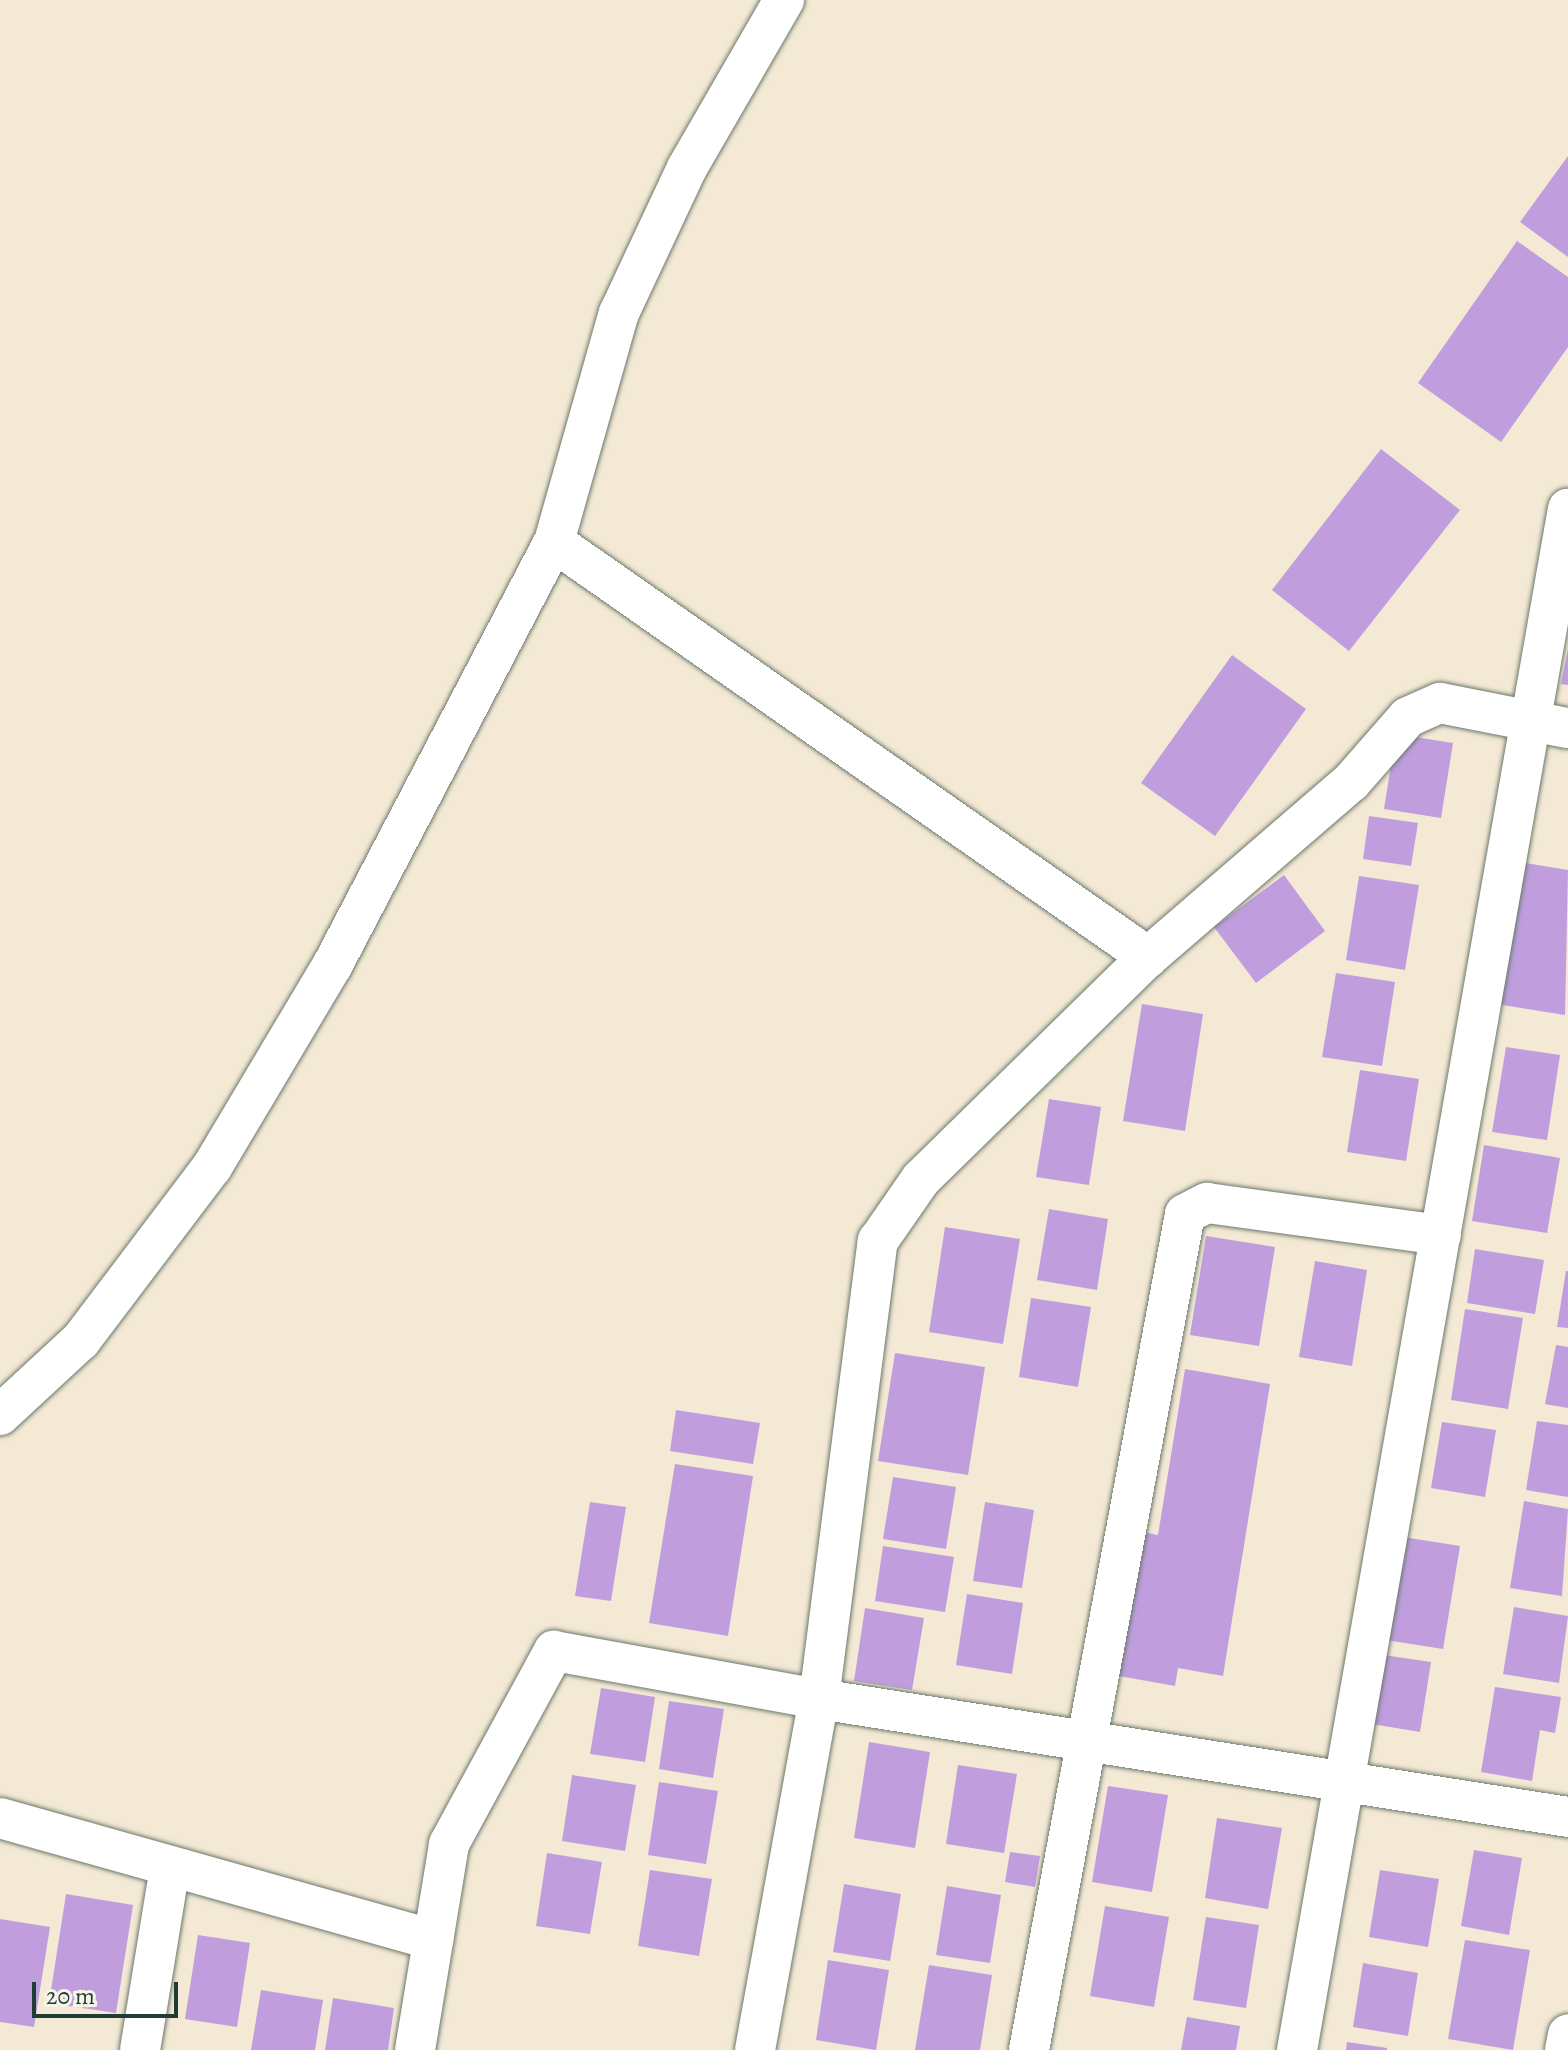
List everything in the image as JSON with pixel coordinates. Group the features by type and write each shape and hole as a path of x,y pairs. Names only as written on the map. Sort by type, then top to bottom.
{"street":[{"path":"0,1415 81,1340 212,1167 332,966 554,542 619,313 687,168 784,0"},
{"path":"1297,2050 1528,722 1568,509"},
{"path":"554,542 1148,957"},
{"path":"755,2050 819,1699 878,1241 921,1179 1148,957 1295,835 1408,717 1440,703 1568,728"},
{"path":"1029,2050 1185,1214 1207,1203 1441,1235"},
{"path":"415,2050 449,1844 554,1651 819,1699 1088,1740 1344,1785 1568,1817"},
{"path":"0,1818 433,1940"},
{"path":"140,2050 170,1866"},
{"path":"1565,2050 1568,2034"}],"building":[{"path":"1568,156 1568,257 1520,222"},
{"path":"1517,241 1568,277 1568,347 1501,442 1418,383"},
{"path":"1381,449 1460,510 1349,651 1272,590"},
{"path":"1568,649 1568,685 1561,684"},
{"path":"1232,655 1306,709 1215,836 1141,783"},
{"path":"1396,734 1453,743 1441,818 1384,809"},
{"path":"1369,816 1418,823 1411,866 1363,859"},
{"path":"1519,862 1568,870 1565,1015 1496,1004"},
{"path":"1284,875 1325,931 1256,983 1214,927"},
{"path":"1359,876 1419,885 1405,970 1346,960"},
{"path":"1336,973 1395,982 1382,1066 1322,1057"},
{"path":"1142,1004 1203,1014 1185,1131 1123,1121"},
{"path":"1506,1047 1560,1055 1547,1140 1492,1132"},
{"path":"1360,1070 1419,1079 1406,1161 1347,1152"},
{"path":"1049,1099 1101,1107 1089,1185 1036,1177"},
{"path":"1484,1145 1560,1158 1547,1233 1472,1221"},
{"path":"1049,1209 1108,1219 1097,1290 1037,1280"},
{"path":"945,1227 1020,1239 1003,1344 929,1332"},
{"path":"1206,1236 1275,1247 1259,1346 1190,1335"},
{"path":"1475,1249 1544,1260 1535,1314 1467,1303"},
{"path":"1315,1261 1367,1270 1352,1366 1299,1357"},
{"path":"1568,1271 1568,1328 1557,1327"},
{"path":"1031,1298 1091,1307 1078,1387 1019,1377"},
{"path":"1465,1309 1523,1318 1508,1409 1451,1400"},
{"path":"1556,1345 1568,1347 1568,1408 1545,1404"},
{"path":"895,1353 985,1367 968,1475 878,1461"},
{"path":"1185,1369 1270,1384 1223,1676 1178,1668 1175,1686 1119,1676 1143,1532 1158,1535"},
{"path":"676,1410 760,1423 753,1464 670,1451"},
{"path":"1537,1421 1568,1425 1568,1497 1526,1490"},
{"path":"1442,1422 1496,1430 1485,1497 1431,1488"},
{"path":"675,1464 753,1476 728,1636 649,1623"},
{"path":"893,1477 956,1487 946,1549 883,1539"},
{"path":"1524,1501 1568,1509 1562,1596 1510,1588"},
{"path":"590,1502 626,1507 611,1601 575,1596"},
{"path":"985,1502 1034,1510 1022,1588 973,1581"},
{"path":"1403,1537 1460,1546 1443,1649 1386,1640"},
{"path":"883,1546 954,1557 945,1612 875,1601"},
{"path":"967,1594 1023,1603 1012,1674 956,1665"},
{"path":"1514,1607 1568,1616 1559,1683 1503,1674"},
{"path":"865,1608 924,1618 912,1690 854,1681"},
{"path":"1377,1654 1431,1662 1420,1732 1366,1723"},
{"path":"1495,1687 1561,1697 1555,1733 1540,1730 1532,1781 1481,1772"},
{"path":"601,1688 655,1697 645,1762 590,1754"},
{"path":"669,1701 724,1709 713,1778 659,1769"},
{"path":"869,1742 930,1752 915,1848 854,1838"},
{"path":"958,1765 1017,1774 1004,1853 946,1844"},
{"path":"572,1775 636,1785 625,1851 562,1841"},
{"path":"659,1782 718,1791 706,1864 648,1855"},
{"path":"1108,1786 1168,1795 1152,1892 1092,1882"},
{"path":"1217,1818 1282,1828 1268,1909 1205,1898"},
{"path":"1474,1850 1522,1858 1509,1935 1461,1926"},
{"path":"1010,1852 1040,1856 1035,1887 1005,1882"},
{"path":"547,1853 602,1862 590,1934 536,1926"},
{"path":"650,1870 712,1879 699,1956 638,1946"},
{"path":"1380,1870 1439,1879 1428,1947 1369,1937"},
{"path":"844,1884 901,1894 890,1961 833,1952"},
{"path":"947,1886 1001,1895 990,1963 936,1955"},
{"path":"66,1894 133,1905 116,2013 49,2003"},
{"path":"1105,1906 1169,1917 1154,2007 1090,1996"},
{"path":"1206,1917 1259,1925 1246,2008 1193,2000"},
{"path":"0,1919 50,1927 34,2027 0,2022"},
{"path":"198,1935 250,1943 237,2027 185,2019"},
{"path":"1465,1940 1530,1950 1513,2050 1448,2039"},
{"path":"828,1960 889,1970 876,2050 816,2040"},
{"path":"1363,1963 1418,1973 1408,2036 1353,2027"},
{"path":"929,1965 992,1975 980,2050 915,2050"},
{"path":"261,1990 323,2000 315,2050 251,2050"},
{"path":"333,1998 394,2008 388,2050 325,2050"},
{"path":"1187,2017 1240,2026 1236,2050 1181,2050"},
{"path":"1347,2042 1387,2048 1387,2050 1346,2050"}]}
